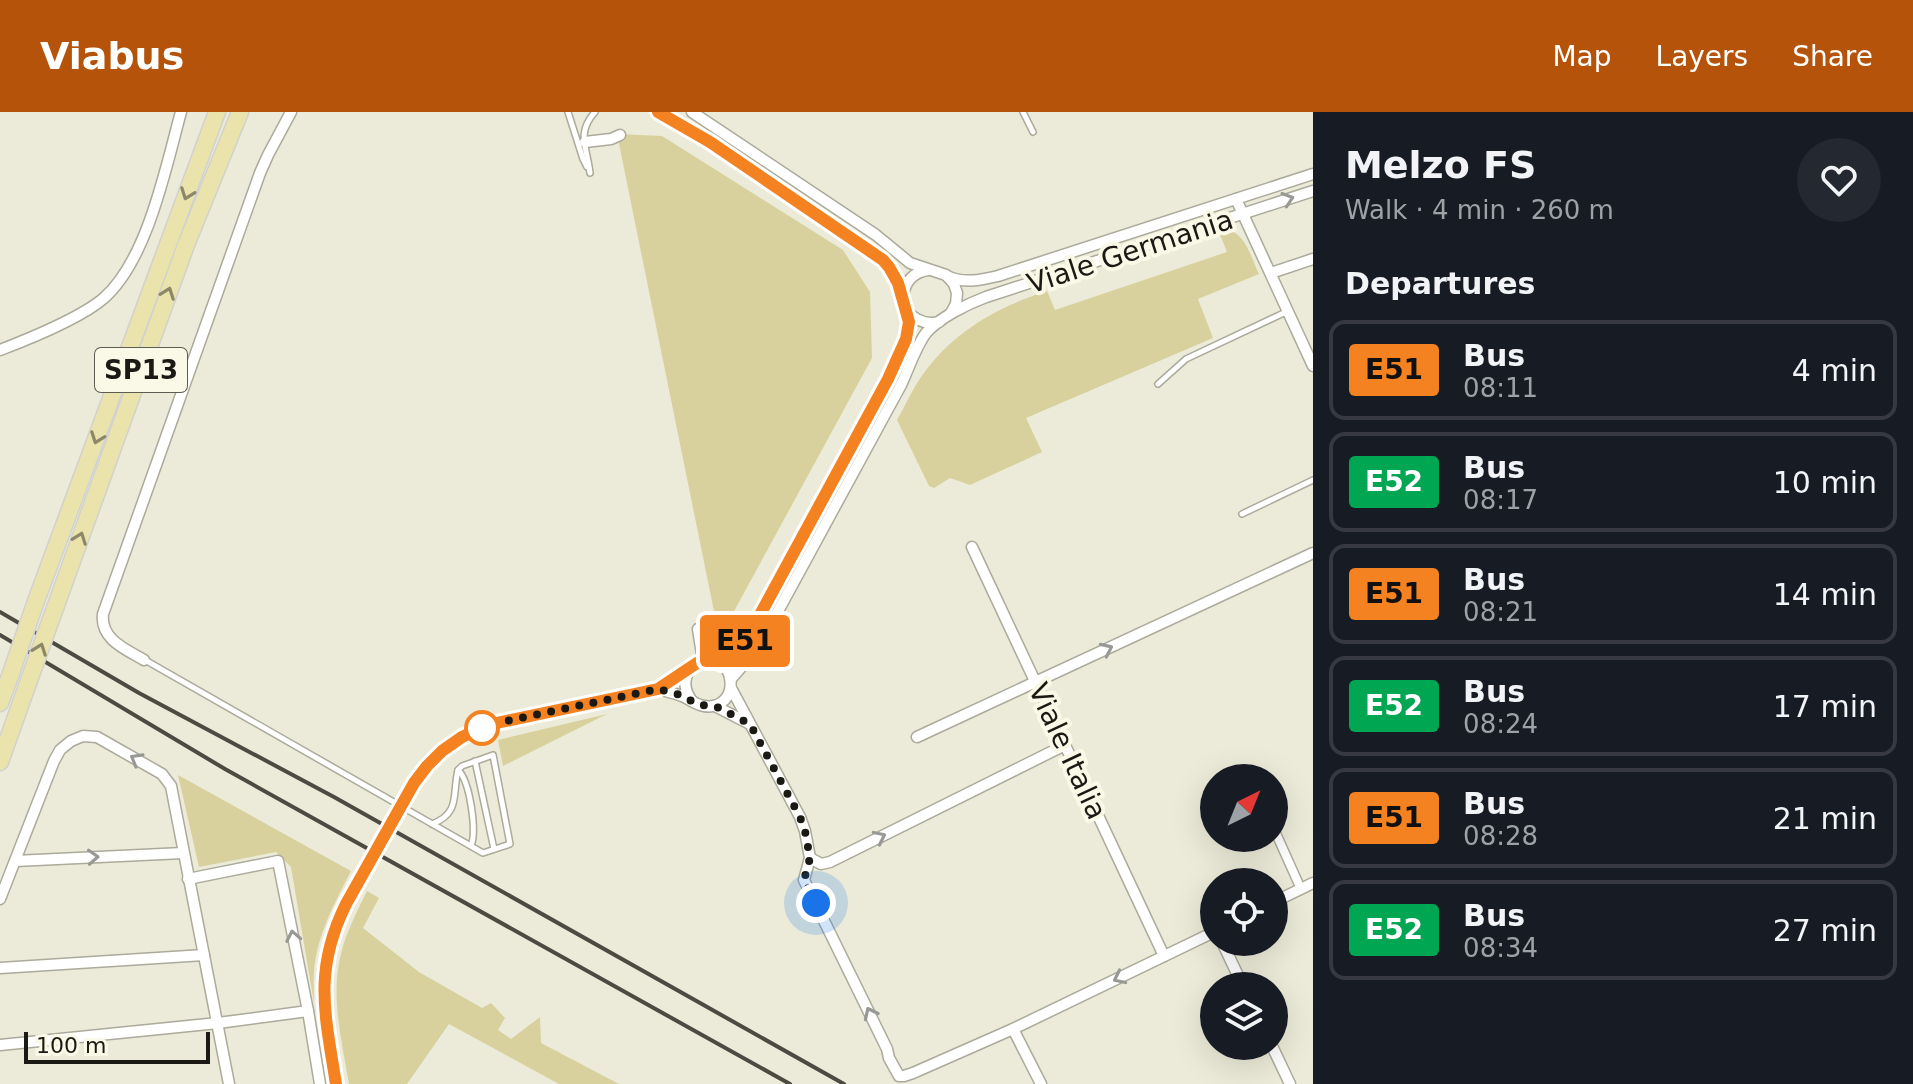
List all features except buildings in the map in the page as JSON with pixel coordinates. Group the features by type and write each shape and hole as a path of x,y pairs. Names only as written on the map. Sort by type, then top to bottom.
{"main road":[{"name":"SP13","path":"0,703 217,112"},
{"name":"SP13","path":"0,762 186,245 240,112"}],"street":[{"path":"0,350 82,312 103,299 119,283 141,243 160,191 181,112"},
{"path":"144,660 112,641 104,628 103,614 260,173 291,112"},
{"path":"658,112 710,142 875,253 897,279 909,322 908,334 892,372 749,635 721,664"},
{"path":"692,112 876,235 910,263 947,276 957,294 956,305 921,341 901,385 758,648 731,684 728,696 715,706"},
{"path":"581,142 620,135"},
{"name":"Viale Germania","path":"947,276 969,281 998,276 1313,174"},
{"name":"Viale Germania","path":"945,318 963,306 986,297 1313,191"},
{"path":"1236,199 1313,366"},
{"path":"1271,273 1313,259"},
{"path":"903,298 911,278 919,272 930,270"},
{"path":"907,310 913,317 930,324 945,318"},
{"name":"Viale Italia","path":"972,547 1164,956"},
{"path":"917,737 1313,553"},
{"path":"698,629 703,661"},
{"path":"405,799 423,770 438,754 475,731 492,724 658,689 703,661 716,661 727,671 750,724 800,817 810,858 804,880 899,1076 907,1076 1013,1029 1200,939"},
{"path":"691,667 684,684 693,701"},
{"path":"658,689 680,695 699,705 715,706 750,724"},
{"path":"0,899 54,761 68,743 79,737 97,737 162,774 171,786 229,1084"},
{"path":"810,858 821,864 830,862 1065,745"},
{"path":"1284,852 1301,889"},
{"path":"15,861 183,853"},
{"path":"188,879 278,861 320,1084"},
{"path":"1288,895 1313,883"},
{"path":"336,1084 325,1012 324,973 332,936 356,886"},
{"path":"0,968 204,955"},
{"path":"0,1045 308,1011"},
{"path":"1013,1029 1041,1084"},
{"path":"1279,1060 1290,1084"}],"lane":[{"path":"568,112 590,173 581,142 584,127 595,112"},
{"path":"1023,112 1033,132"},
{"path":"1158,384 1186,359 1288,311"},
{"path":"1242,514 1313,480"},
{"path":"144,660 432,824 471,846 483,853 510,844 493,755 458,770 452,809 432,824"},
{"path":"475,761 494,849"},
{"path":"458,770 463,774 467,789 474,833 471,846"}],"shaded area":[{"path":"617,134 662,136 843,250 870,292 872,358 733,613 716,621"},
{"path":"1226,229 1233,231 1243,241 1259,274 1198,299 1213,338 1026,418 1042,452 970,485 950,478 934,488 929,486 897,420 921,377 961,334 993,313 1047,291 1055,310 1227,252 1219,232"},
{"path":"607,714 503,766 498,740"},
{"path":"178,775 351,871 319,945 314,971 314,1003 291,867 276,852 199,867"},
{"path":"367,891 379,898 363,928 419,972 482,1008 491,1003 505,1018 498,1030 511,1039 540,1017 541,1043 619,1084 559,1084 449,1024 407,1084 349,1084 338,1019 338,970 346,938"}],"tunnel":[{"path":"356,886 405,799"}],"railway":[{"path":"0,612 139,693 334,797 844,1084"},
{"path":"0,635 225,769 790,1084"}],"bus line":[{"name":"E51","path":"336,1084 324,1002 328,950 346,904 423,770 457,740 492,724 658,689 697,663 710,660 721,664 749,635 888,379 906,339 909,322 902,293 883,260 710,142 658,112"}],"route":[{"path":"482,728 475,731 492,724 658,689 680,695 699,705 725,710 750,724 800,817 810,858 804,880 816,903"}]}
